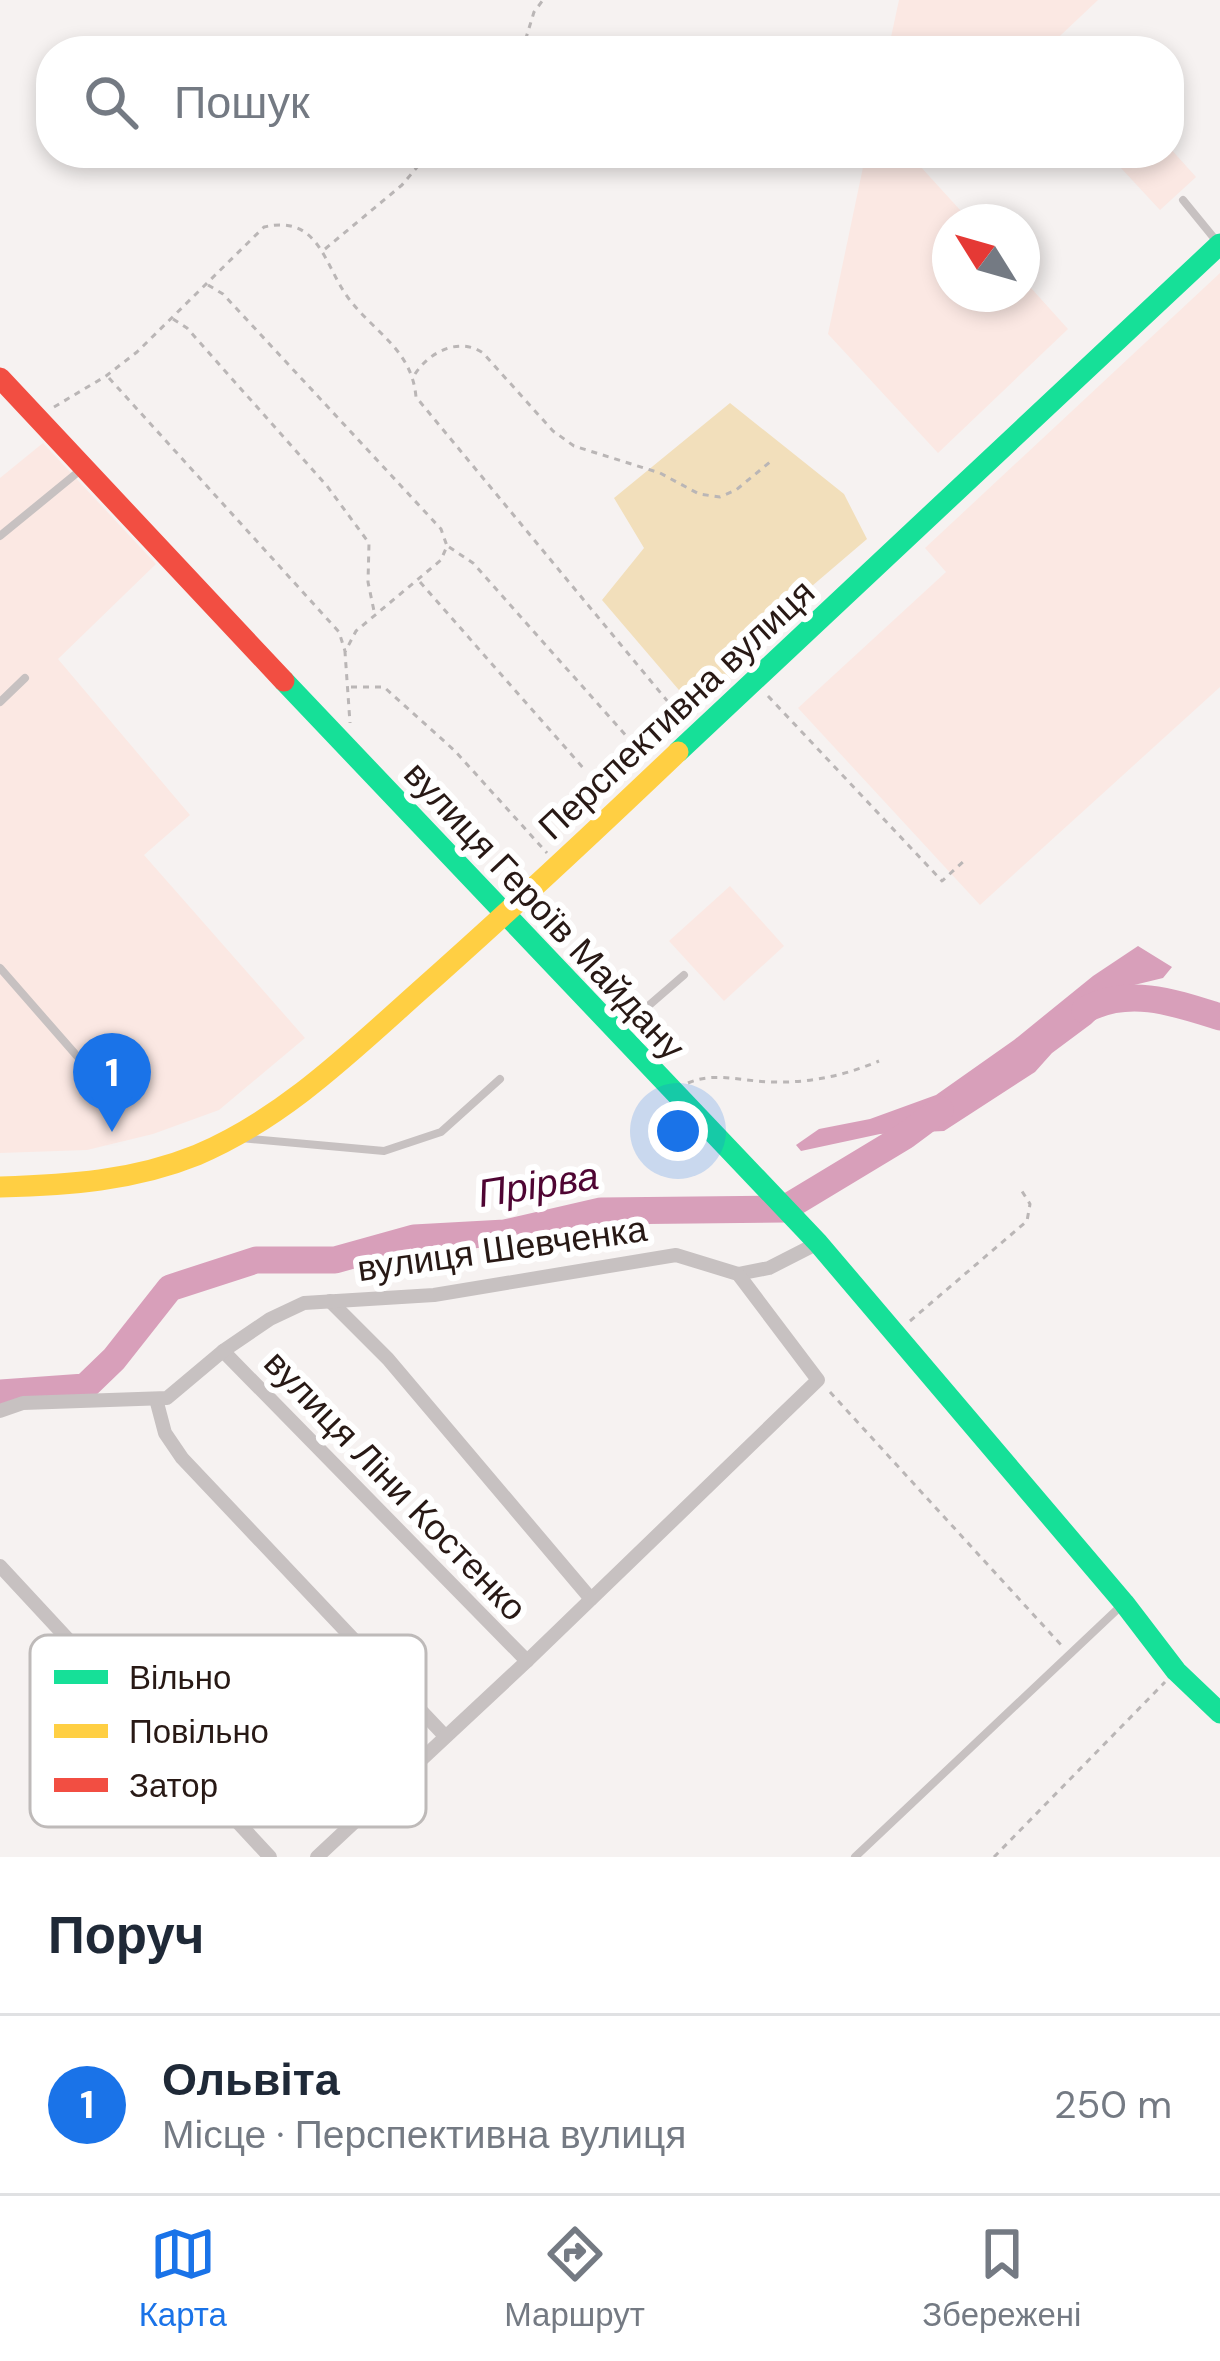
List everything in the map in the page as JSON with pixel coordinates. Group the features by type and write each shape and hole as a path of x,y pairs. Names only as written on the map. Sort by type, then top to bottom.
{"street":[{"name":"Перспективна вулиця","path":"0,1186 88,1184 140,1174 233,1137 311,1087 558,866 1220,244"},
{"name":"вулиця Героїв Майдану","path":"0,378 818,1244 1124,1603 1176,1671 1220,1713"},
{"path":"426,1752 818,1380 738,1274 769,1268 818,1244"},
{"name":"вулиця Шевченка","path":"156,1399 166,1398 270,1319 304,1303 434,1295 676,1255 738,1274"},
{"path":"330,1301 388,1359 591,1599"},
{"name":"вулиця Ліни Костенко","path":"223,1351 527,1661"},
{"path":"0,1411 22,1403 156,1399 165,1433 182,1458 349,1635"},
{"path":"0,1566 64,1635"},
{"path":"426,1716 444,1735"},
{"path":"242,1827 270,1857"},
{"path":"316,1857 347,1827"}],"lane":[{"path":"1183,200 1220,244"},
{"path":"0,536 84,467"},
{"path":"0,702 25,678"},
{"path":"0,968 98,1080"},
{"path":"616,1034 684,975"},
{"path":"233,1137 384,1151 441,1132 500,1079"},
{"path":"855,1857 1124,1603"}],"path":[{"path":"527,36 543,0"},
{"path":"324,250 416,168"},
{"path":"37,417 106,376 208,286 264,227 282,223 301,230 324,250 348,298 389,337 414,375 416,397 696,736"},
{"path":"208,286 223,294 441,529 447,546 473,563 629,739"},
{"path":"173,319 187,328 327,486 369,543 368,582 375,613"},
{"path":"414,375 422,363 458,344 471,344 574,446 660,473 699,494 720,497 736,490 770,462"},
{"path":"106,376 339,632 353,720 338,739"},
{"path":"345,652 356,631 441,560 447,546"},
{"path":"419,580 585,770"},
{"path":"754,681 942,881 964,860"},
{"path":"349,687 384,687 455,751 558,866"},
{"path":"670,1090 705,1076 776,1082 844,1076 879,1061"},
{"path":"895,1334 1027,1221 1030,1204 1020,1188"},
{"path":"818,1380 1072,1656"},
{"path":"994,1857 1176,1671"}],"shaded area":[{"path":"899,0 1098,0 1060,36 891,36"},
{"path":"1184,164 1196,177 1160,210 1121,168 1184,168"},
{"path":"863,168 922,168 955,204 932,204 932,312 1040,312 1040,298 1068,329 938,453 828,334"},
{"path":"1220,273 1220,687 980,905 798,708 946,572 925,548"},
{"path":"730,403 844,494 867,539 764,627 772,639 696,710 602,600 644,548 614,498"},
{"path":"43,443 156,564 58,659 190,815 144,855 305,1038 219,1110 153,1134 87,1150 0,1153 0,478"},
{"path":"730,886 784,946 724,1001 669,941"},
{"path":"1138,946 1172,967 1163,978 1130,986 1035,1072 944,1131 880,1134 801,1151 796,1145 819,1129 870,1119 936,1095"}],"waterway":[{"name":"Прірва","path":"1085,1010 1135,998 1170,1002 1220,1017"},
{"name":"Прірва","path":"0,1393 85,1387 114,1359 170,1288 256,1260 335,1260 414,1238 505,1233 601,1211 784,1209 940,1110"}],"traffic: fast":[{"path":"678,752 1220,244"},
{"path":"284,681 818,1243 1124,1603 1176,1671 1220,1713"}],"traffic: slow":[{"path":"0,1187 75,1183 149,1171 197,1155 258,1123 365,1039 678,752"}],"traffic: jam":[{"path":"0,378 284,681"}],"place":[{"name":"Ольвіта","path":"112,1132"}]}
